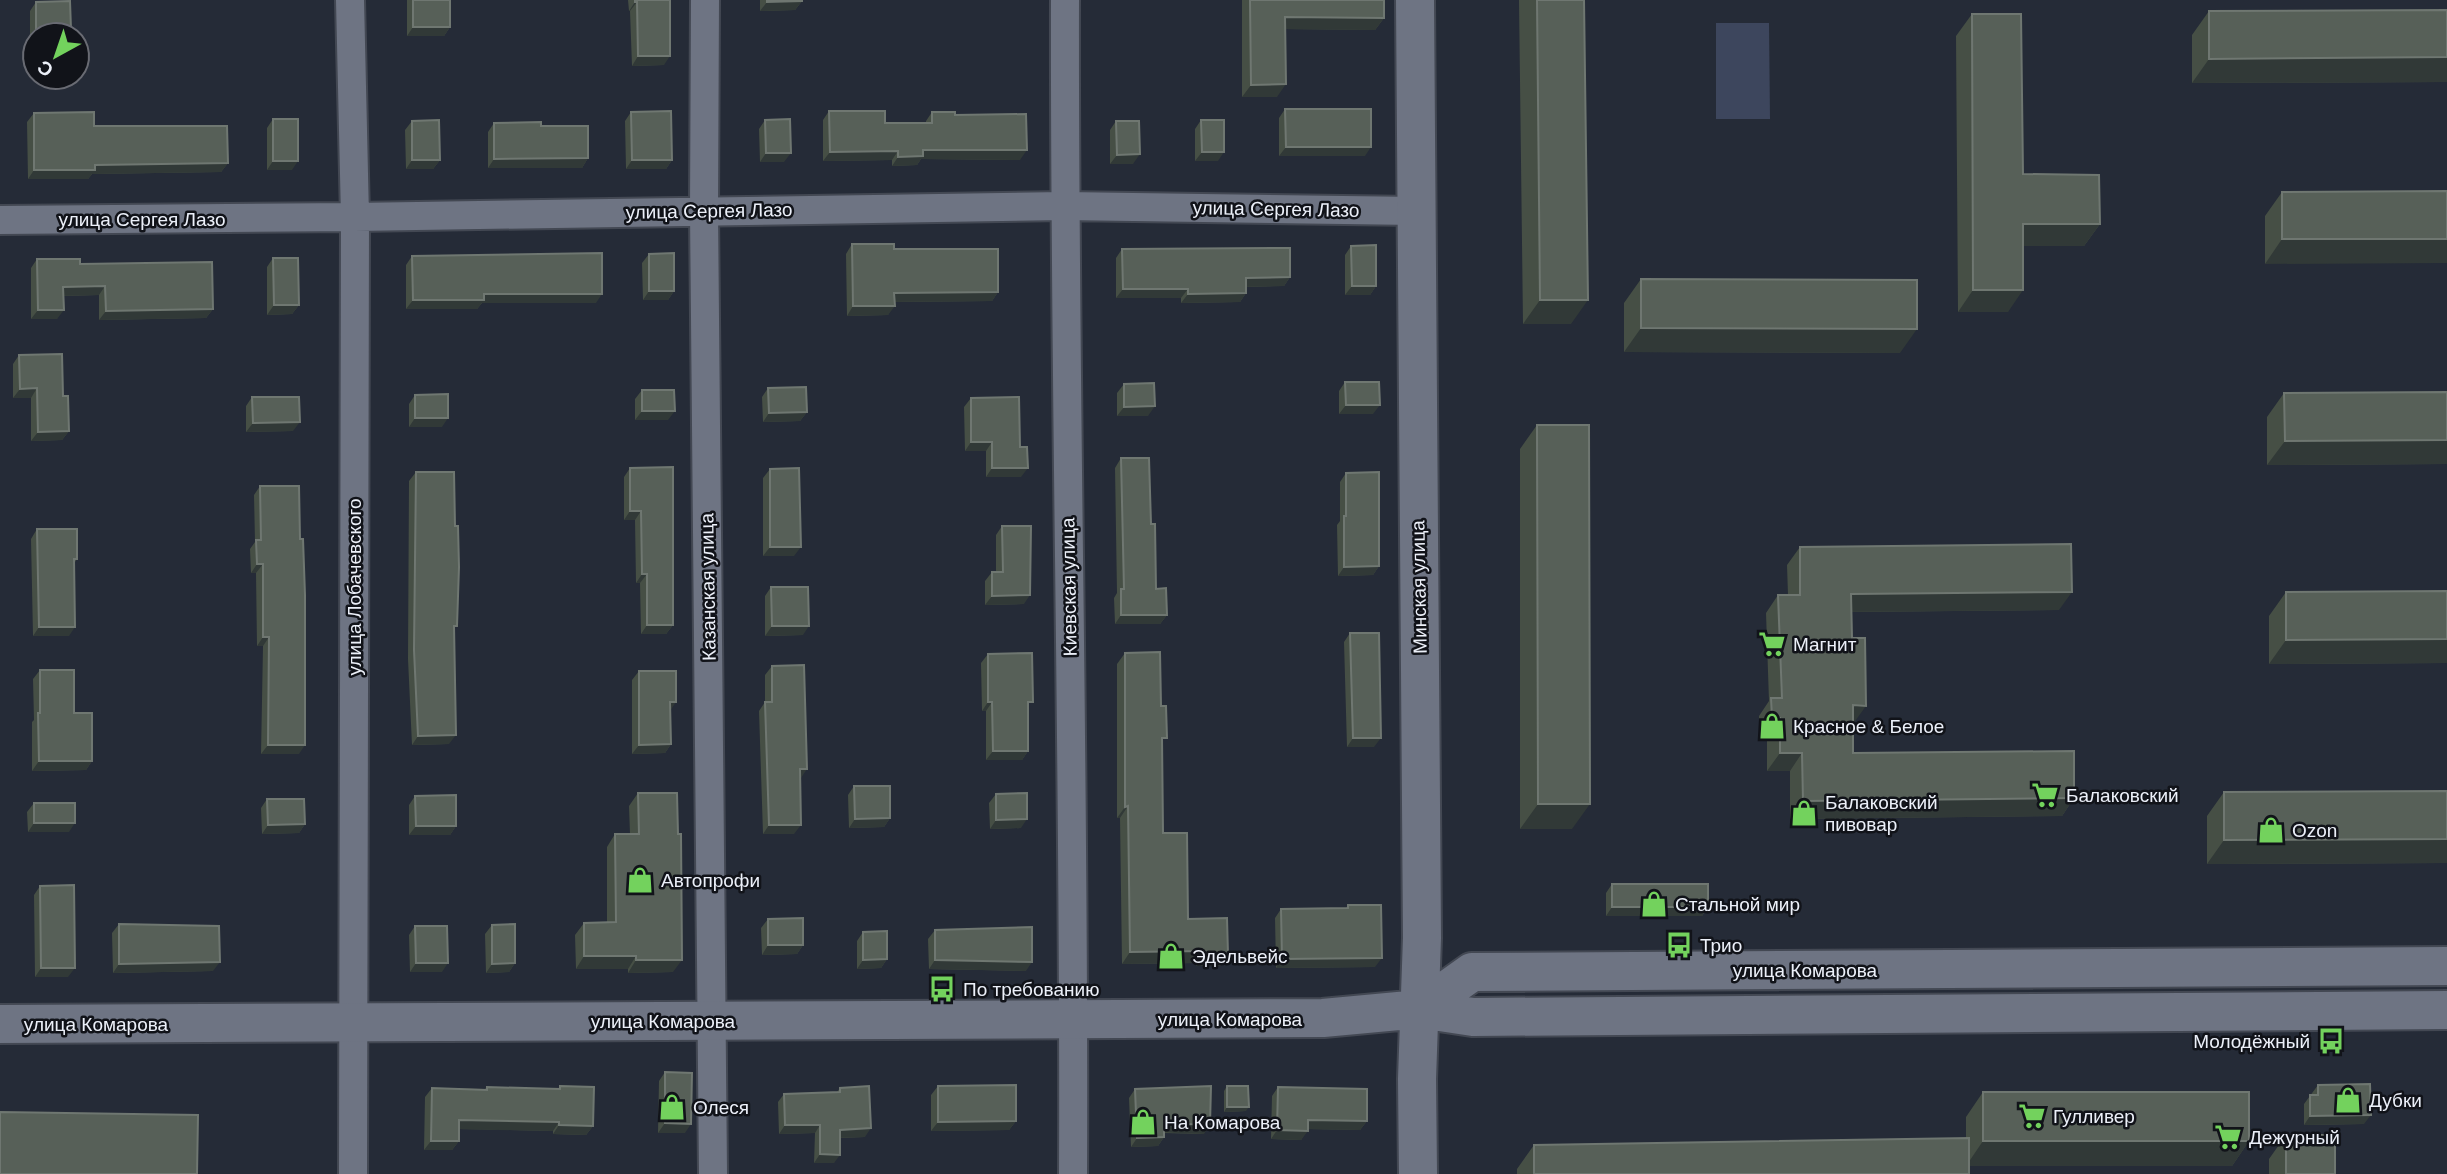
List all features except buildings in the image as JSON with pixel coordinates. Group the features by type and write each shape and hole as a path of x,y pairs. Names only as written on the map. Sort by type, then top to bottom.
{"main road":[{"name":"Минская улица","path":"1415,0 1422,938 1418,1174"},
{"name":"улица Комарова","path":"0,1024 1323,1018 1420,1009 1472,972 2447,966"},
{"path":"1420,1009 1474,1017 2447,1010"}],"street":[{"name":"улица Лобачевского","path":"351,0 355,217 353,1174"},
{"name":"Казанская улица","path":"705,0 704,211 713,1174"},
{"name":"Киевская улица","path":"1065,0 1073,1174"},
{"name":"улица Сергея Лазо","path":"0,220 1065,206 1417,211"}],"shaded area":[{"path":"1716,23 1769,23 1770,119 1716,119"}],"place":[{"name":"Магнит","path":"1772,644"},
{"name":"Красное & Белое","path":"1772,726"},
{"name":"Балаковский","path":"2045,795"},
{"name":"Балаковский пивовар","path":"1804,813"},
{"name":"Ozon","path":"2271,830"},
{"name":"Автопрофи","path":"640,880"},
{"name":"Стальной мир","path":"1654,904"},
{"name":"Трио","path":"1679,945"},
{"name":"Эдельвейс","path":"1171,956"},
{"name":"По требованию","path":"942,989"},
{"name":"Молодёжный","path":"2331,1041"},
{"name":"Дубки","path":"2348,1100"},
{"name":"Олеся","path":"672,1107"},
{"name":"Гулливер","path":"2032,1116"},
{"name":"На Комарова","path":"1143,1122"},
{"name":"Дежурный","path":"2228,1137"}]}
